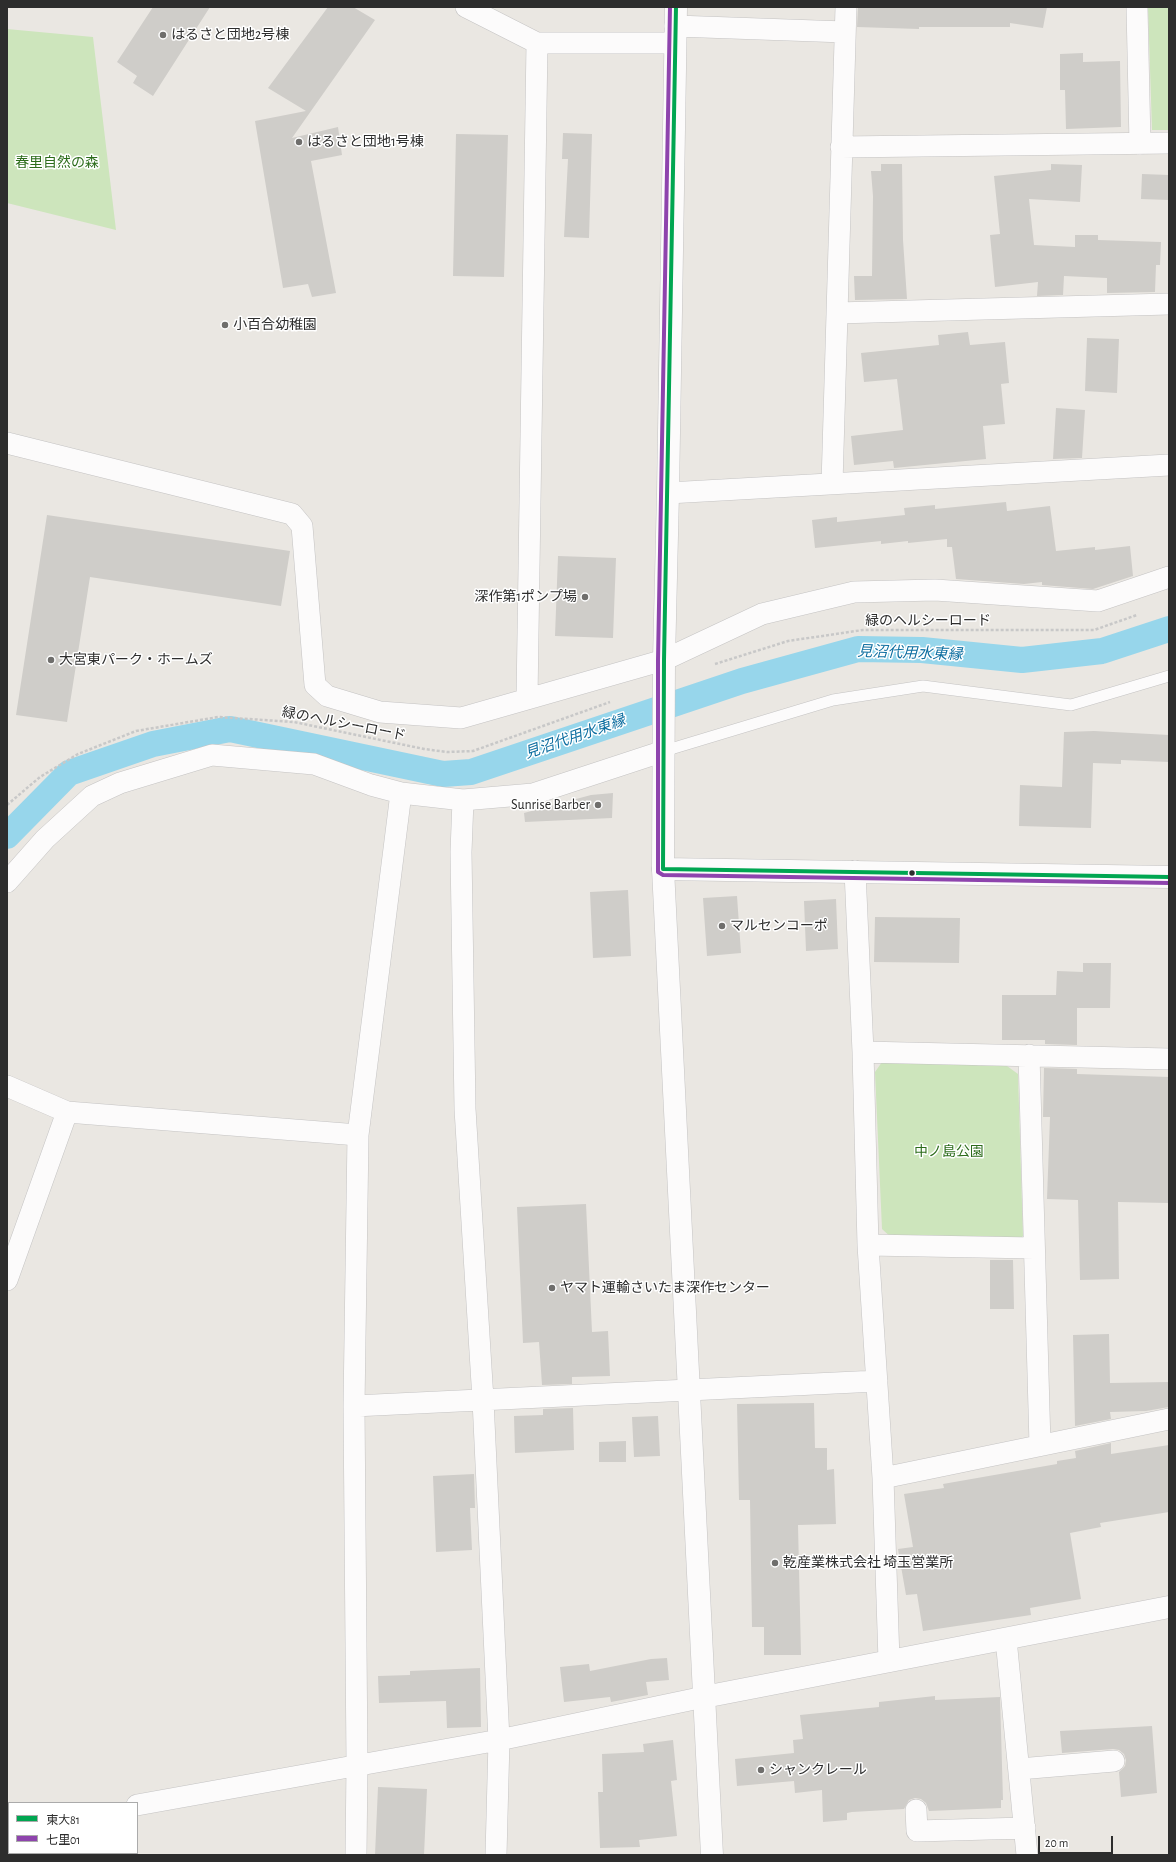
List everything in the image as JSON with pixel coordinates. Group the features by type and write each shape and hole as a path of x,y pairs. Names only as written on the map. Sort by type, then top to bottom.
{"street":[{"path":"466,7 537,43 675,25 845,32"},
{"path":"832,484 846,7"},
{"path":"1137,7 1140,144"},
{"path":"675,25 664,660 663,869 712,1855"},
{"path":"527,699 537,43"},
{"path":"841,148 1169,143"},
{"path":"837,313 1169,304"},
{"path":"7,443 292,514 302,526 315,685 327,696 380,712 461,718 664,660 762,614 854,592 935,590 1098,601 1169,577"},
{"path":"668,493 1169,465"},
{"path":"7,882 44,840 92,796 120,783 212,755 314,764 371,785 402,793 463,800 533,794 664,744"},
{"path":"356,1855 357,1764 354,1406 358,1135 402,793"},
{"path":"463,800 461,852 464,1109 483,1400 499,1740 496,1855"},
{"path":"663,869 1169,877"},
{"path":"855,871 863,1052 868,1245 883,1478 889,1661"},
{"path":"863,1052 1169,1059"},
{"path":"1029,1055 1040,1445"},
{"path":"7,1086 67,1112 358,1135"},
{"path":"7,1280 67,1112"},
{"path":"868,1245 1034,1248"},
{"path":"354,1406 877,1381"},
{"path":"883,1478 1169,1419"},
{"path":"138,1805 357,1764 499,1740 704,1697 1169,1607"},
{"path":"1006,1638 1027,1855"},
{"path":"1019,1769 1114,1761"},
{"path":"916,1810 918,1831 1024,1828"}],"lane":[{"path":"664,744 833,700 923,686 1070,705 1169,676"}],"path":[{"name":"緑のヘルシーロード","path":"708,666 788,641 863,630 1094,630 1139,614"},
{"name":"緑のヘルシーロード","path":"7,805 40,777 78,754 136,731 218,717 294,722 424,749 446,752 472,751 616,700"}],"green space":[{"path":"1148,7 1169,7 1169,130 1152,130"},
{"name":"春里自然の森","path":"7,29 93,37 116,230 7,203"},
{"name":"中ノ島公園","path":"882,1062 1007,1066 1018,1074 1023,1236 1018,1241 894,1240 882,1229 875,1072"}],"building":[{"name":"はるさと団地2号棟","path":"153,7 210,7 153,96 133,83 137,76 117,62"},
{"name":"はるさと団地1号棟","path":"328,7 353,7 375,20 292,138 338,127 342,155 311,161 336,293 312,297 308,284 283,288 255,121 306,111 268,88"},
{"path":"858,7 1047,7 1043,28 1010,23 1010,27 919,27 919,29 857,27"},
{"path":"1083,53 1083,62 1120,61 1121,127 1066,129 1065,90 1060,90 1060,54"},
{"path":"563,133 592,134 589,238 564,237 568,159 562,159"},
{"path":"456,134 508,135 504,277 453,276"},
{"path":"881,164 902,164 903,240 907,299 855,300 854,276 872,276 873,196 871,171 881,171"},
{"path":"1051,164 1082,165 1080,202 1029,199 1034,245 1075,247 1075,235 1098,235 1098,240 1161,242 1160,265 1156,265 1155,292 1107,293 1107,278 1064,276 1063,295 1037,296 1038,282 995,287 990,235 1000,234 994,176 1051,170"},
{"path":"1142,174 1169,175 1169,200 1141,199"},
{"path":"968,332 970,345 1005,342 1009,383 1001,384 1005,424 983,426 986,459 894,468 893,461 854,465 851,436 903,430 897,379 864,382 861,353 939,345 938,335"},
{"path":"1087,338 1119,339 1117,393 1085,391"},
{"path":"1056,408 1085,410 1082,458 1053,459"},
{"path":"1006,502 1007,511 1050,506 1056,551 1095,547 1095,550 1130,546 1133,576 1093,589 1042,585 1042,582 1024,584 956,579 952,547 947,547 947,539 881,544 881,541 815,548 812,520 837,517 837,522 905,515 904,508 935,505 935,509"},
{"name":"大宮東パーク・ホームズ","path":"47,515 290,551 281,606 90,577 67,722 16,715"},
{"name":"深作第1ポンプ場","path":"558,556 616,558 613,638 555,636"},
{"path":"1094,731 1169,735 1169,762 1121,760 1121,764 1093,763 1091,828 1019,826 1020,785 1062,787 1064,732"},
{"path":"613,793 612,818 525,822 524,813 591,795"},
{"path":"628,890 631,956 593,958 590,892"},
{"name":"マルセンコーポ","path":"737,896 741,953 707,956 703,898"},
{"path":"836,899 838,949 806,951 804,901"},
{"path":"875,917 960,918 959,963 874,962"},
{"path":"1083,963 1111,963 1110,1008 1077,1008 1077,1045 1045,1044 1045,1040 1002,1040 1002,995 1056,995 1057,971 1083,972"},
{"path":"1044,1068 1077,1069 1077,1074 1169,1077 1169,1203 1118,1202 1119,1279 1080,1280 1078,1200 1047,1199 1050,1117 1043,1117"},
{"path":"586,1204 592,1332 608,1331 610,1376 572,1377 572,1384 542,1385 539,1342 523,1343 517,1207"},
{"path":"990,1260 1013,1260 1014,1309 990,1309"},
{"path":"1109,1334 1110,1383 1169,1382 1169,1407 1146,1411 1110,1412 1111,1419 1075,1426 1073,1335"},
{"path":"814,1403 815,1448 827,1448 827,1470 834,1469 836,1524 798,1525 801,1655 764,1655 764,1627 752,1627 750,1500 739,1500 737,1404"},
{"path":"573,1408 574,1450 515,1453 514,1416 543,1415 543,1409"},
{"path":"658,1416 660,1456 634,1457 632,1417"},
{"path":"626,1441 626,1462 599,1462 599,1442"},
{"path":"1111,1443 1111,1454 1169,1445 1169,1512 1100,1523 1101,1527 1070,1533 1081,1599 1030,1608 1031,1615 923,1631 917,1594 906,1595 898,1549 913,1547 904,1494 944,1488 943,1484 1057,1464 1057,1461 1076,1458 1075,1451"},
{"path":"474,1474 475,1508 470,1508 472,1550 436,1552 433,1476"},
{"path":"667,1658 669,1680 646,1682 648,1695 611,1702 610,1697 564,1702 560,1667 589,1664 590,1671 651,1659"},
{"path":"480,1668 481,1727 447,1728 446,1701 379,1703 378,1676 410,1675 410,1671"},
{"path":"935,1696 935,1700 1000,1697 1003,1800 1001,1800 1001,1808 929,1811 926,1803 921,1799 915,1798 909,1800 904,1809 852,1812 847,1813 847,1820 823,1822 822,1790 795,1793 794,1781 737,1786 735,1759 794,1753 793,1740 803,1739 800,1715 879,1707 879,1702"},
{"path":"1152,1726 1157,1793 1121,1797 1119,1772 1125,1766 1126,1760 1124,1754 1119,1750 1113,1749 1062,1753 1060,1731"},
{"path":"673,1740 677,1780 671,1781 677,1836 639,1840 640,1847 600,1848 598,1792 603,1792 602,1754 644,1752 643,1744"},
{"path":"378,1787 427,1789 424,1855 375,1855"}],"waterway":[{"name":"見沼代用水東縁","path":"7,836 69,773 153,744 230,729 443,774 471,772 742,681 858,649 922,650 1022,660 1102,651 1169,629"}],"transit line":[{"name":"七里01","path":"670,7 658,660 658,872 663,875 1169,883"},
{"name":"東大81","path":"676,7 664,660 663,869 1169,877"}],"place":[{"name":"はるさと団地2号棟","path":"163,35"},
{"name":"はるさと団地1号棟","path":"299,142"},
{"name":"小百合幼稚園","path":"225,325"},
{"name":"深作第1ポンプ場","path":"585,597"},
{"name":"大宮東パーク・ホームズ","path":"51,660"},
{"name":"Sunrise Barber","path":"598,805"},
{"name":"マルセンコーポ","path":"722,926"},
{"name":"ヤマト運輸さいたま深作センター","path":"552,1288"},
{"name":"乾産業株式会社 埼玉営業所","path":"775,1563"},
{"name":"シャンクレール","path":"761,1770"}]}
